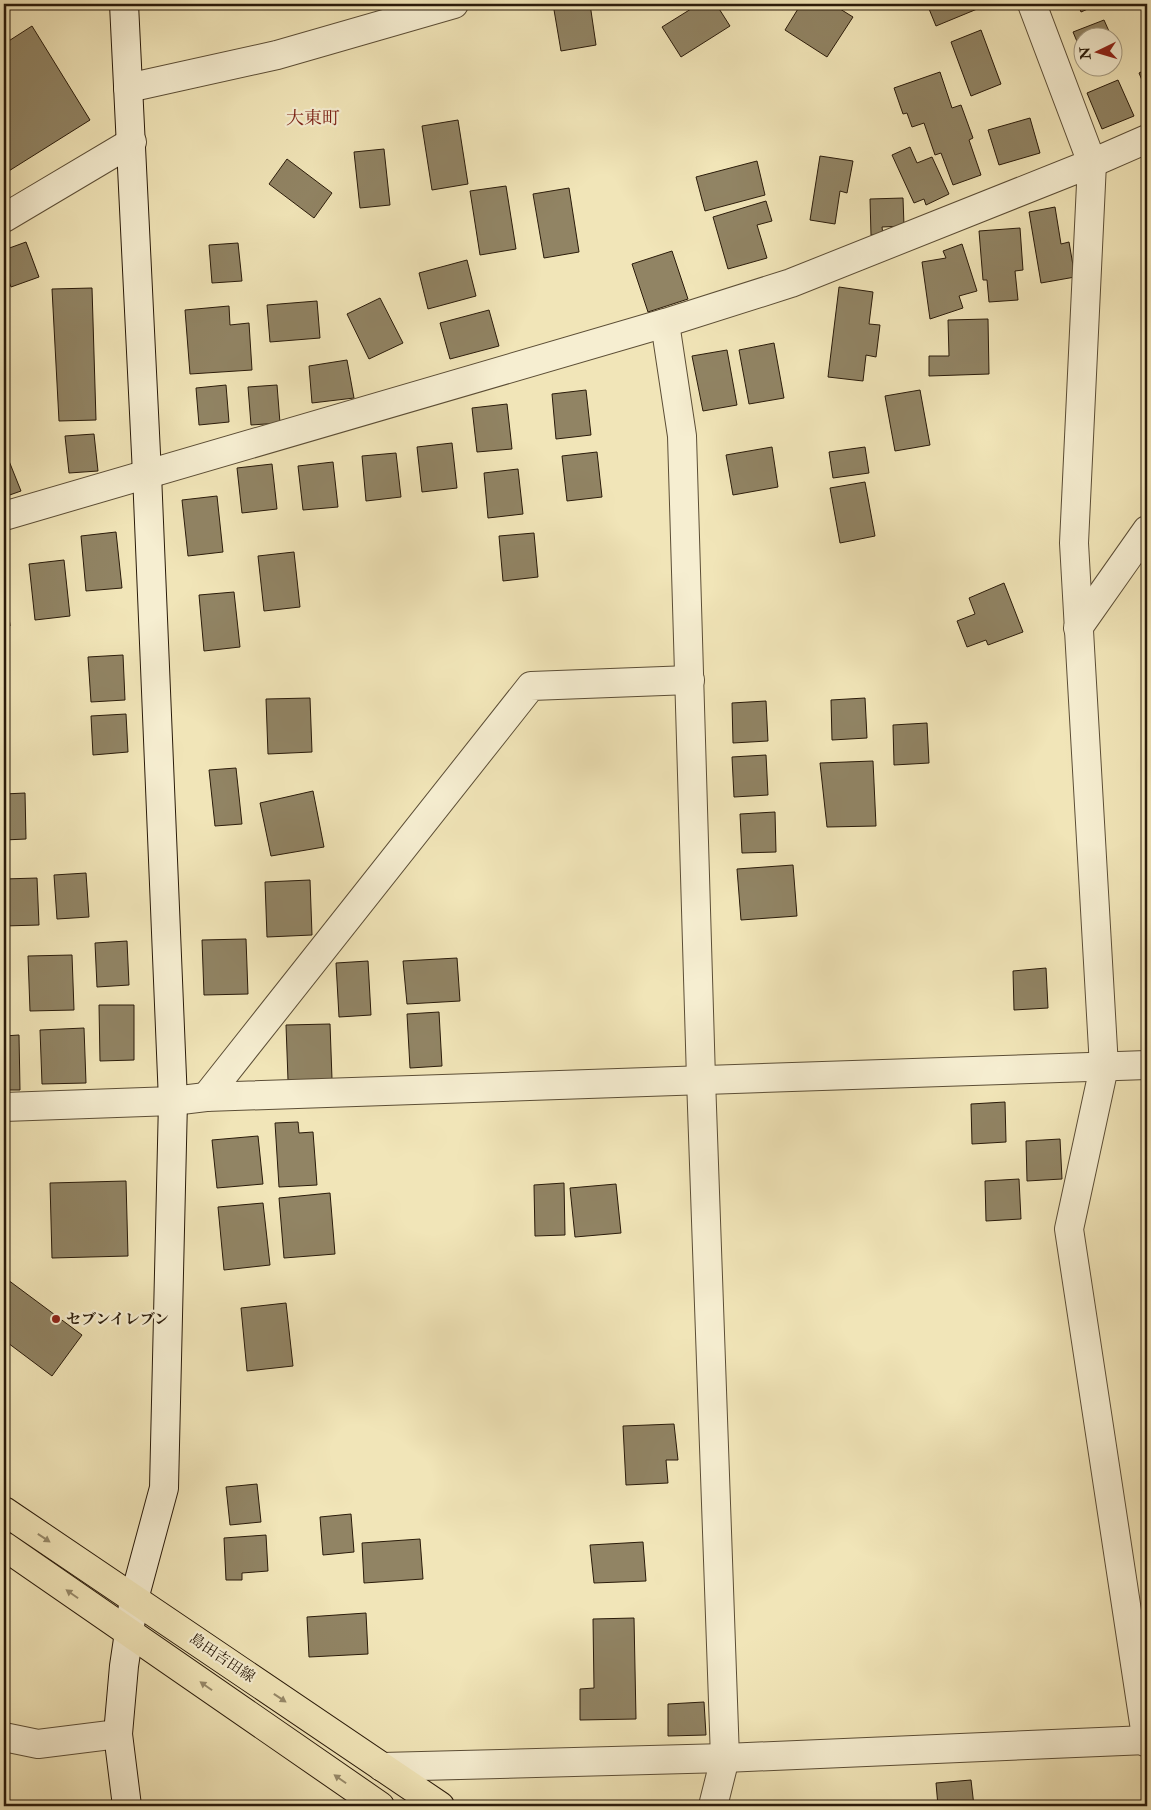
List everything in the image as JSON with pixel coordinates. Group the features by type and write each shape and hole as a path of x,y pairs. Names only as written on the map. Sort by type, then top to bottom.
{"main road":[{"name":"島田吉田線","path":"4,1511 440,1806"},
{"path":"4,1546 380,1806"}],"street":[{"path":"124,4 147,474 173,1100 164,1488 134,1598 124,1666 118,1734 127,1806"},
{"path":"128,88 277,54 454,4"},
{"path":"382,1767 724,1758 1147,1741 1069,1229 1104,1066 1074,543 1092,163 1032,4"},
{"path":"4,516 665,323 791,283 1092,163 1147,139"},
{"path":"4,218 132,142"},
{"path":"665,323 682,436 690,680 724,1758 713,1806"},
{"path":"1078,628 1147,530"},
{"path":"206,1097 531,686 690,680"},
{"path":"4,1107 206,1097 1147,1064"},
{"path":"4,1737 38,1744 118,1734"}],"building":[{"path":"553,4 590,4 596,45 561,51"},
{"path":"699,4 716,4 730,26 681,57 662,27"},
{"path":"801,4 832,4 853,17 827,57 785,30"},
{"path":"927,4 980,4 982,7 936,26"},
{"path":"1078,4 1099,4 1081,12"},
{"path":"1104,20 1108,28 1083,28"},
{"path":"32,26 90,120 4,174 4,44"},
{"path":"981,30 1001,84 971,96 951,42"},
{"path":"1147,69 1147,92 1139,73"},
{"path":"940,72 952,108 961,105 973,138 969,140 981,175 953,185 941,153 935,155 924,123 912,127 907,113 903,114 894,88"},
{"path":"1118,80 1134,116 1102,129 1087,93"},
{"path":"1030,118 1040,153 999,165 988,130"},
{"path":"458,120 468,184 432,190 422,126"},
{"path":"910,147 917,163 932,157 949,194 926,205 924,199 914,203 892,155"},
{"path":"384,149 390,205 360,208 354,152"},
{"path":"820,156 853,161 847,193 840,191 835,224 810,220"},
{"path":"287,159 332,193 314,218 269,184"},
{"path":"757,161 765,195 705,211 696,177"},
{"path":"506,186 516,249 480,255 470,191"},
{"path":"569,188 579,252 544,258 533,194"},
{"path":"903,198 904,226 882,227 883,235 871,235 870,199"},
{"path":"766,201 772,221 757,225 767,258 728,269 713,217"},
{"path":"1055,207 1061,244 1069,242 1075,277 1041,283 1029,212"},
{"path":"1020,228 1023,270 1015,271 1018,300 989,302 987,280 983,280 979,231"},
{"path":"26,242 39,277 11,287 4,267 4,250"},
{"path":"238,243 242,281 212,283 209,245"},
{"path":"962,244 977,291 959,296 963,308 930,319 922,262 946,258 943,251"},
{"path":"672,251 688,299 648,312 632,264"},
{"path":"467,260 476,296 428,309 419,273"},
{"path":"839,287 873,292 869,324 880,325 876,357 866,355 863,381 828,377"},
{"path":"92,288 96,420 59,421 52,289"},
{"path":"380,298 403,343 369,359 347,314"},
{"path":"317,301 320,338 270,342 267,305"},
{"path":"229,306 230,325 249,323 252,370 190,374 185,310"},
{"path":"489,310 499,346 450,359 440,323"},
{"path":"988,319 989,374 929,376 929,356 949,356 948,320"},
{"path":"774,343 784,398 749,404 739,350"},
{"path":"727,350 737,405 703,411 692,356"},
{"path":"347,360 354,398 312,403 309,366"},
{"path":"226,385 229,422 199,425 196,388"},
{"path":"277,385 280,423 251,425 248,387"},
{"path":"586,390 591,435 556,439 552,394"},
{"path":"920,390 930,445 895,451 885,396"},
{"path":"507,404 512,449 477,452 472,408"},
{"path":"94,434 98,471 69,473 65,436"},
{"path":"452,443 457,488 422,492 417,447"},
{"path":"772,447 778,487 733,495 726,455"},
{"path":"865,447 869,473 833,478 829,452"},
{"path":"597,452 602,497 567,501 562,456"},
{"path":"396,453 401,497 366,501 362,456"},
{"path":"7,456 21,491 4,497 4,458"},
{"path":"333,462 338,507 303,510 298,466"},
{"path":"272,464 277,509 242,513 237,468"},
{"path":"518,469 523,514 488,518 484,473"},
{"path":"865,482 875,536 840,543 830,488"},
{"path":"217,496 223,552 188,556 182,500"},
{"path":"116,532 122,588 86,591 81,536"},
{"path":"534,533 538,577 503,581 499,536"},
{"path":"294,552 300,607 264,611 258,556"},
{"path":"64,560 70,616 35,620 29,564"},
{"path":"4,570 10,626 4,627"},
{"path":"1004,583 1023,632 988,645 986,640 967,647 957,621 975,614 969,598"},
{"path":"234,592 240,647 204,651 199,595"},
{"path":"123,655 125,700 91,702 88,657"},
{"path":"310,698 312,752 268,754 266,699"},
{"path":"865,698 867,738 832,740 831,700"},
{"path":"766,701 768,741 733,743 732,703"},
{"path":"126,714 128,752 93,755 91,716"},
{"path":"927,723 929,763 894,765 893,725"},
{"path":"766,755 768,795 734,797 732,757"},
{"path":"873,761 876,826 827,827 820,763"},
{"path":"236,768 242,824 215,826 209,770"},
{"path":"313,791 324,847 271,856 260,803"},
{"path":"25,793 26,839 4,840 4,794"},
{"path":"775,812 776,852 742,853 740,814"},
{"path":"793,865 797,916 741,920 737,869"},
{"path":"86,873 89,917 57,919 54,875"},
{"path":"37,878 39,925 4,926 4,879"},
{"path":"310,880 312,935 267,937 265,882"},
{"path":"246,939 248,994 204,995 202,940"},
{"path":"127,941 129,985 97,987 95,943"},
{"path":"72,955 74,1010 30,1011 28,956"},
{"path":"457,958 460,1001 407,1004 403,961"},
{"path":"368,961 371,1015 339,1017 336,963"},
{"path":"1046,968 1048,1008 1014,1010 1013,971"},
{"path":"99,1005 134,1005 134,1060 100,1061"},
{"path":"439,1012 442,1066 410,1068 407,1014"},
{"path":"330,1024 332,1079 288,1080 286,1025"},
{"path":"84,1028 86,1083 42,1084 40,1030"},
{"path":"19,1035 20,1090 4,1090 4,1036"},
{"path":"1005,1102 1006,1142 972,1144 971,1104"},
{"path":"298,1122 299,1133 313,1132 317,1185 279,1187 275,1123"},
{"path":"258,1136 263,1184 217,1188 212,1140"},
{"path":"1060,1139 1062,1179 1027,1181 1026,1141"},
{"path":"1019,1179 1021,1219 986,1221 985,1181"},
{"path":"126,1181 128,1256 52,1258 50,1183"},
{"path":"564,1183 565,1235 535,1236 534,1185"},
{"path":"616,1184 621,1233 575,1237 570,1188"},
{"path":"330,1193 335,1254 284,1258 279,1198"},
{"path":"263,1203 270,1265 224,1270 218,1207"},
{"path":"4,1277 82,1335 52,1376 4,1340"},
{"path":"286,1303 293,1366 247,1371 241,1308"},
{"path":"674,1424 678,1460 666,1460 668,1483 626,1485 623,1426"},
{"path":"257,1484 261,1522 230,1525 226,1487"},
{"path":"351,1514 354,1552 323,1555 320,1517"},
{"path":"266,1535 268,1571 242,1573 242,1580 226,1580 224,1538"},
{"path":"420,1539 423,1579 364,1583 362,1543"},
{"path":"643,1542 646,1581 594,1583 590,1545"},
{"path":"366,1613 368,1654 309,1657 307,1617"},
{"path":"634,1618 636,1719 580,1720 580,1689 594,1688 593,1619"},
{"path":"704,1702 706,1735 668,1736 668,1704"},
{"path":"971,1780 974,1806 938,1806 936,1783"}],"place":[{"name":"セブンイレブン","path":"56,1319"}],"district":[{"name":"大東町","path":"313,118"}]}
